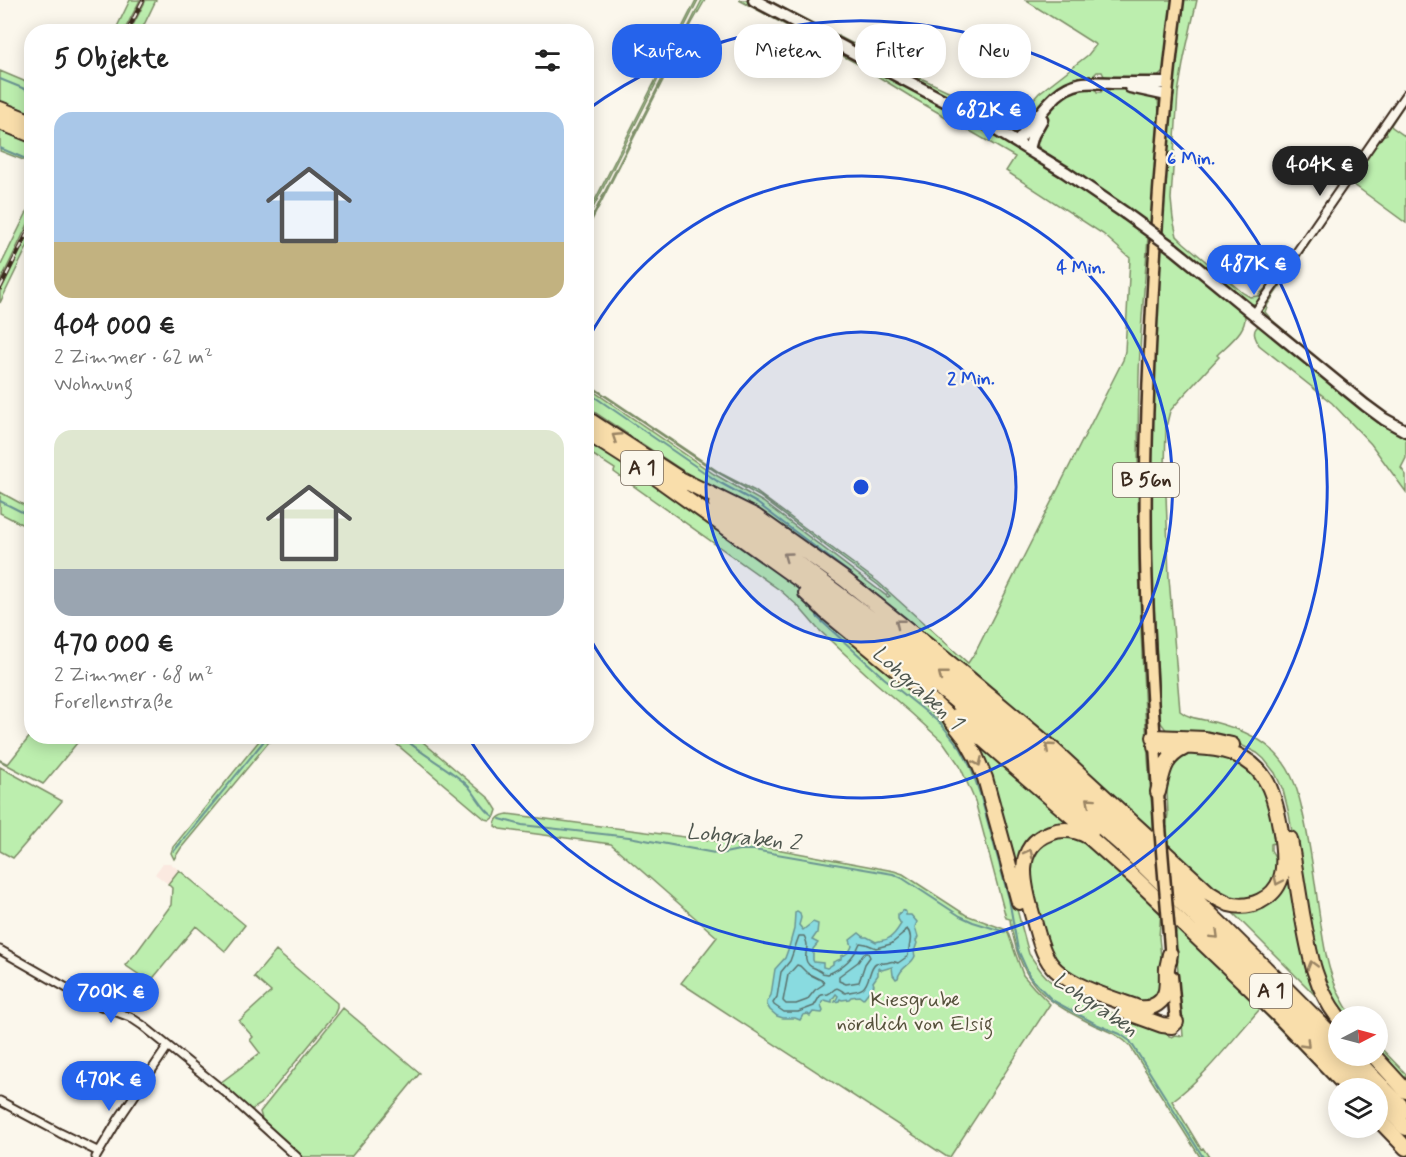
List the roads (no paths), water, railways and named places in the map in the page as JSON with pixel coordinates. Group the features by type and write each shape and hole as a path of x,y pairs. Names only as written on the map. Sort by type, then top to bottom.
{"highway":[{"path":"0,109 24,119"},
{"path":"0,122 24,132"},
{"name":"A 1","path":"594,423 680,479 843,596 960,689 1038,754 1134,840 1328,1031"},
{"name":"A 1","path":"594,437 646,471 832,603 882,641 1021,756 1125,849 1264,983 1357,1078"},
{"path":"680,479 755,516 844,579 1048,745 1209,893 1234,905 1258,903 1264,899 1274,890 1280,880 1283,853 1275,805 1269,786 1256,767 1238,755 1155,742"},
{"path":"780,566 825,611 915,685 966,739 976,757 988,789 1032,945 1043,968 1057,983 1077,994 1162,1025 1172,1026 1176,1022"},
{"path":"915,685 948,709 1032,780 1091,833 1134,877"},
{"path":"1155,742 1205,739 1237,746 1260,760 1270,771 1285,808 1313,969 1323,994 1331,1006"},
{"path":"1158,792 1166,762 1174,753 1184,748"},
{"path":"1170,954 1167,985 1163,998 1154,1006 1143,1009 1068,980 1053,967 1046,956 1040,943 1026,892 1023,875 1024,861 1036,841 1056,831 1071,830 1089,837 1276,1013 1338,1078"},
{"path":"1273,975 1328,1021"},
{"path":"1363,1066 1406,1111"},
{"path":"1380,1066 1403,1088"},
{"path":"1383,1066 1403,1088"},
{"path":"1388,1109 1406,1128"},
{"path":"1388,1129 1406,1148"}],"main road":[{"path":"754,0 975,117 1065,172 1173,248 1365,405 1406,431"},
{"name":"B 56n","path":"1176,1022 1160,827 1146,562 1147,441 1153,273 1168,83 1178,0"},
{"path":"1017,142 1040,112 1060,93 1076,84 1092,81 1168,83"},
{"path":"1113,83 1167,95"},
{"path":"1029,149 1047,106"}],"street":[{"path":"1254,314 1406,94"},
{"path":"0,950 93,1003 138,1022 225,1092 297,1157"},
{"path":"0,1101 98,1154 168,1046"}],"water":[{"path":"902,910 917,922 915,927 918,937 915,956 901,971 898,978 896,979 893,975 892,967 882,970 878,968 874,985 863,999 859,996 835,1002 838,996 836,994 832,1002 823,1001 822,1013 813,1012 810,1016 803,1015 800,1020 777,1016 770,1010 767,1002 771,995 775,969 785,958 797,911 801,918 799,925 803,930 813,922 818,924 817,933 812,940 818,943 813,949 813,960 823,963 823,967 827,968 848,953 852,946 850,940 859,933 876,942 891,937 901,924 898,914"}],"waterway":[{"name":"Lohgraben 1","path":"0,79 24,89"},
{"path":"0,148 24,158"},
{"name":"Lohgraben 1","path":"594,396 717,481 757,503 852,576"},
{"name":"Lohgraben 2","path":"0,501 24,513"},
{"name":"Lohgraben 1","path":"818,613 818,618 884,678 941,724 961,749 971,768 980,794 1009,899 1018,950 1030,977 1052,1000 1130,1041 1203,1157"},
{"path":"174,851 261,744"},
{"name":"Lohgraben 2","path":"411,744 466,784 493,816"},
{"name":"Lohgraben 2","path":"500,819 522,825 629,837 720,854 754,850 893,874 960,916 1005,932"}],"railway":[{"path":"131,24 143,0"},
{"path":"0,288 24,240"}],"park label":[{"name":"Kiesgrube nördlich von Elsig","path":"915,1012"}],"water label":[{"name":"Lohgraben","path":"1095,1005"}]}
